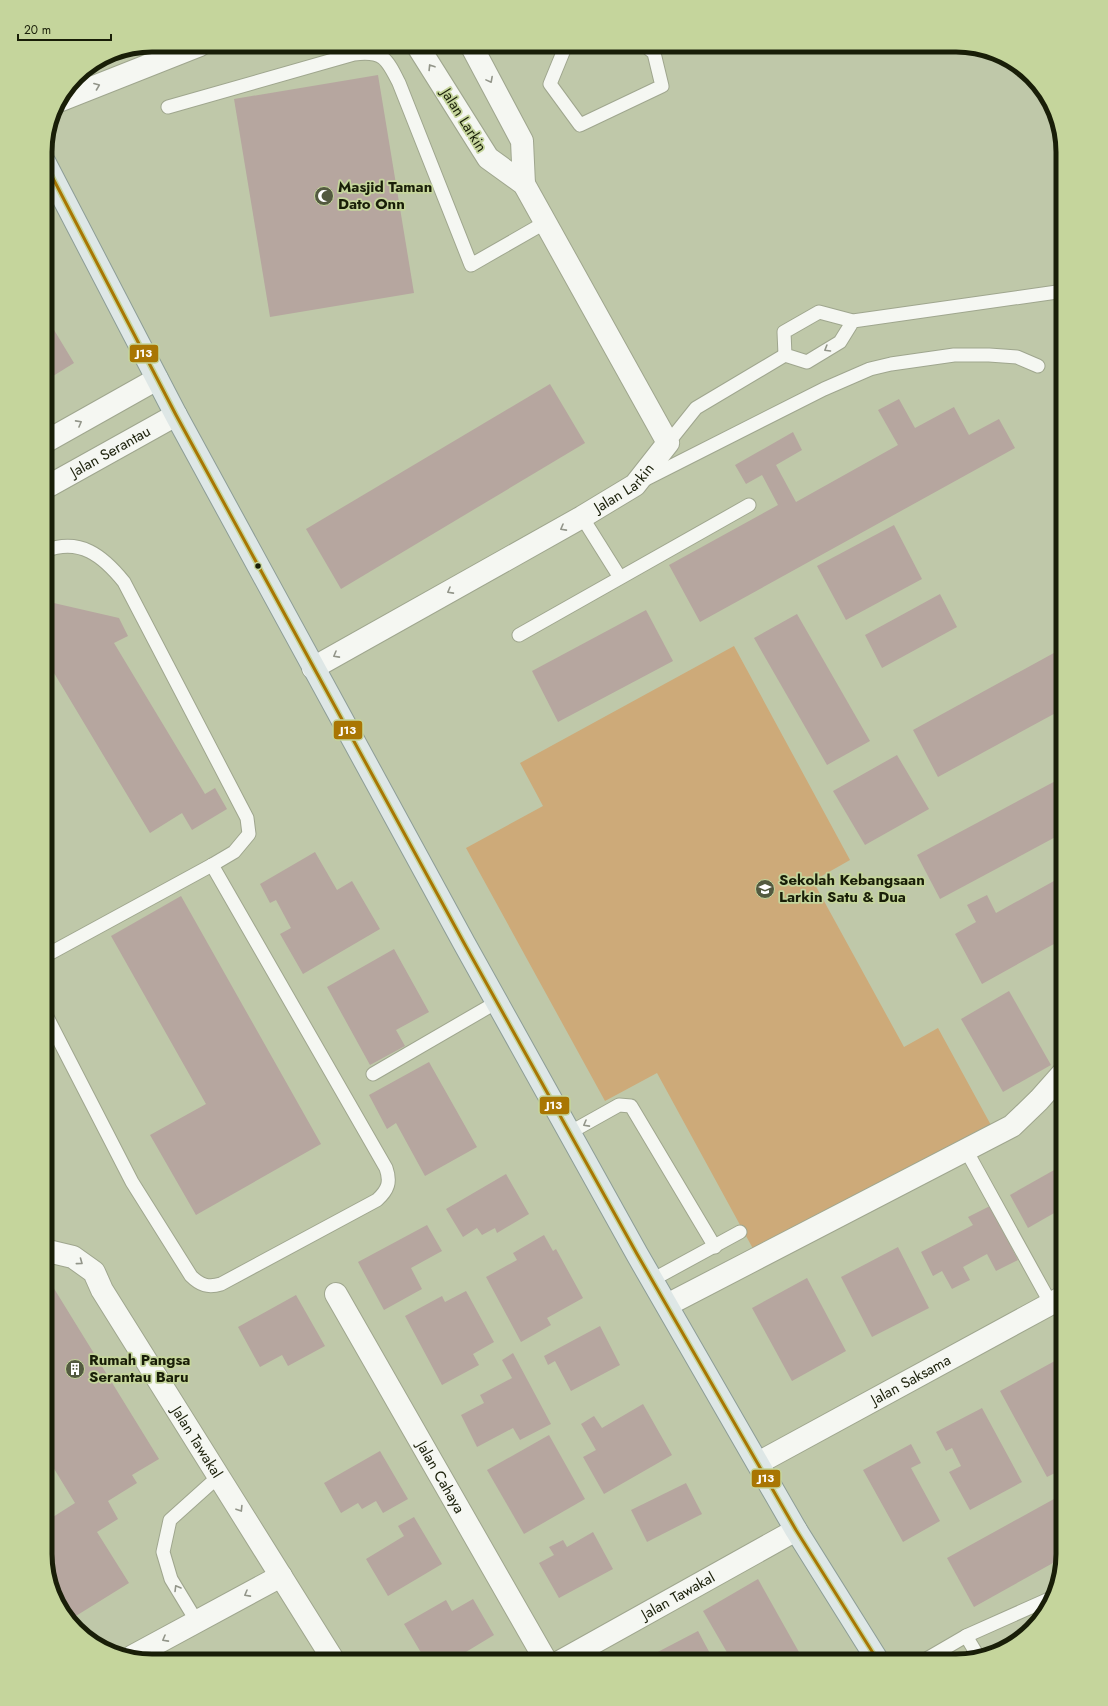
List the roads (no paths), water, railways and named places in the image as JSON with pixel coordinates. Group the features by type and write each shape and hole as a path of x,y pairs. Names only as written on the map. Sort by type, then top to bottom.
{"main road":[{"path":"52,176 176,415 296,633 313,668 569,1133 796,1530 874,1654"}],"street":[{"path":"69,96 182,52"},
{"name":"Jalan Larkin","path":"313,668 582,518 636,485 668,443 524,184 488,158 421,52"},
{"name":"Jalan Larkin","path":"476,52 522,142 524,184"},
{"path":"52,438 157,379"},
{"name":"Jalan Serantau","path":"52,484 176,415"},
{"path":"666,1305 1012,1126 1056,1081"},
{"name":"Jalan Tawakal","path":"52,1252 73,1257 94,1272 102,1290 330,1654"},
{"name":"Jalan Cahaya","path":"336,1294 542,1654"},
{"name":"Jalan Saksama","path":"758,1463 1056,1301"},
{"name":"Jalan Tawakal","path":"574,1654 796,1530"},
{"path":"139,1653 281,1576"}],"lane":[{"path":"168,107 354,54 370,52 380,56 389,63 399,83 471,265 546,222"},
{"path":"563,52 550,84 580,125 662,86 653,52"},
{"path":"785,355 784,332 819,312 853,321 1056,292"},
{"path":"668,443 696,408 785,355 807,362 840,342 853,321"},
{"path":"636,485 824,389 870,369 891,364 954,355 1017,357 1038,366"},
{"path":"519,635 620,576 749,505"},
{"path":"582,518 620,576"},
{"path":"52,550 73,546 88,550 109,563 124,582 247,818 249,834 234,852 52,952"},
{"path":"52,1027 132,1182 191,1276 204,1286 221,1284 377,1200 384,1194 389,1186 389,1176 386,1168 212,865"},
{"path":"373,1074 497,1002"},
{"path":"569,1133 620,1106 631,1106 715,1247"},
{"path":"966,1150 1056,1298"},
{"path":"652,1280 740,1232"},
{"path":"197,1622 171,1579 163,1552 170,1520 219,1476"},
{"path":"935,1654 966,1636 1044,1601"},
{"path":"966,1636 976,1652"}],"place":[{"name":"Masjid Taman Dato Onn","path":"324,196"},
{"name":"Sekolah Kebangsaan Larkin Satu & Dua","path":"765,889"},
{"name":"Rumah Pangsa Serantau Baru","path":"75,1369"}]}
